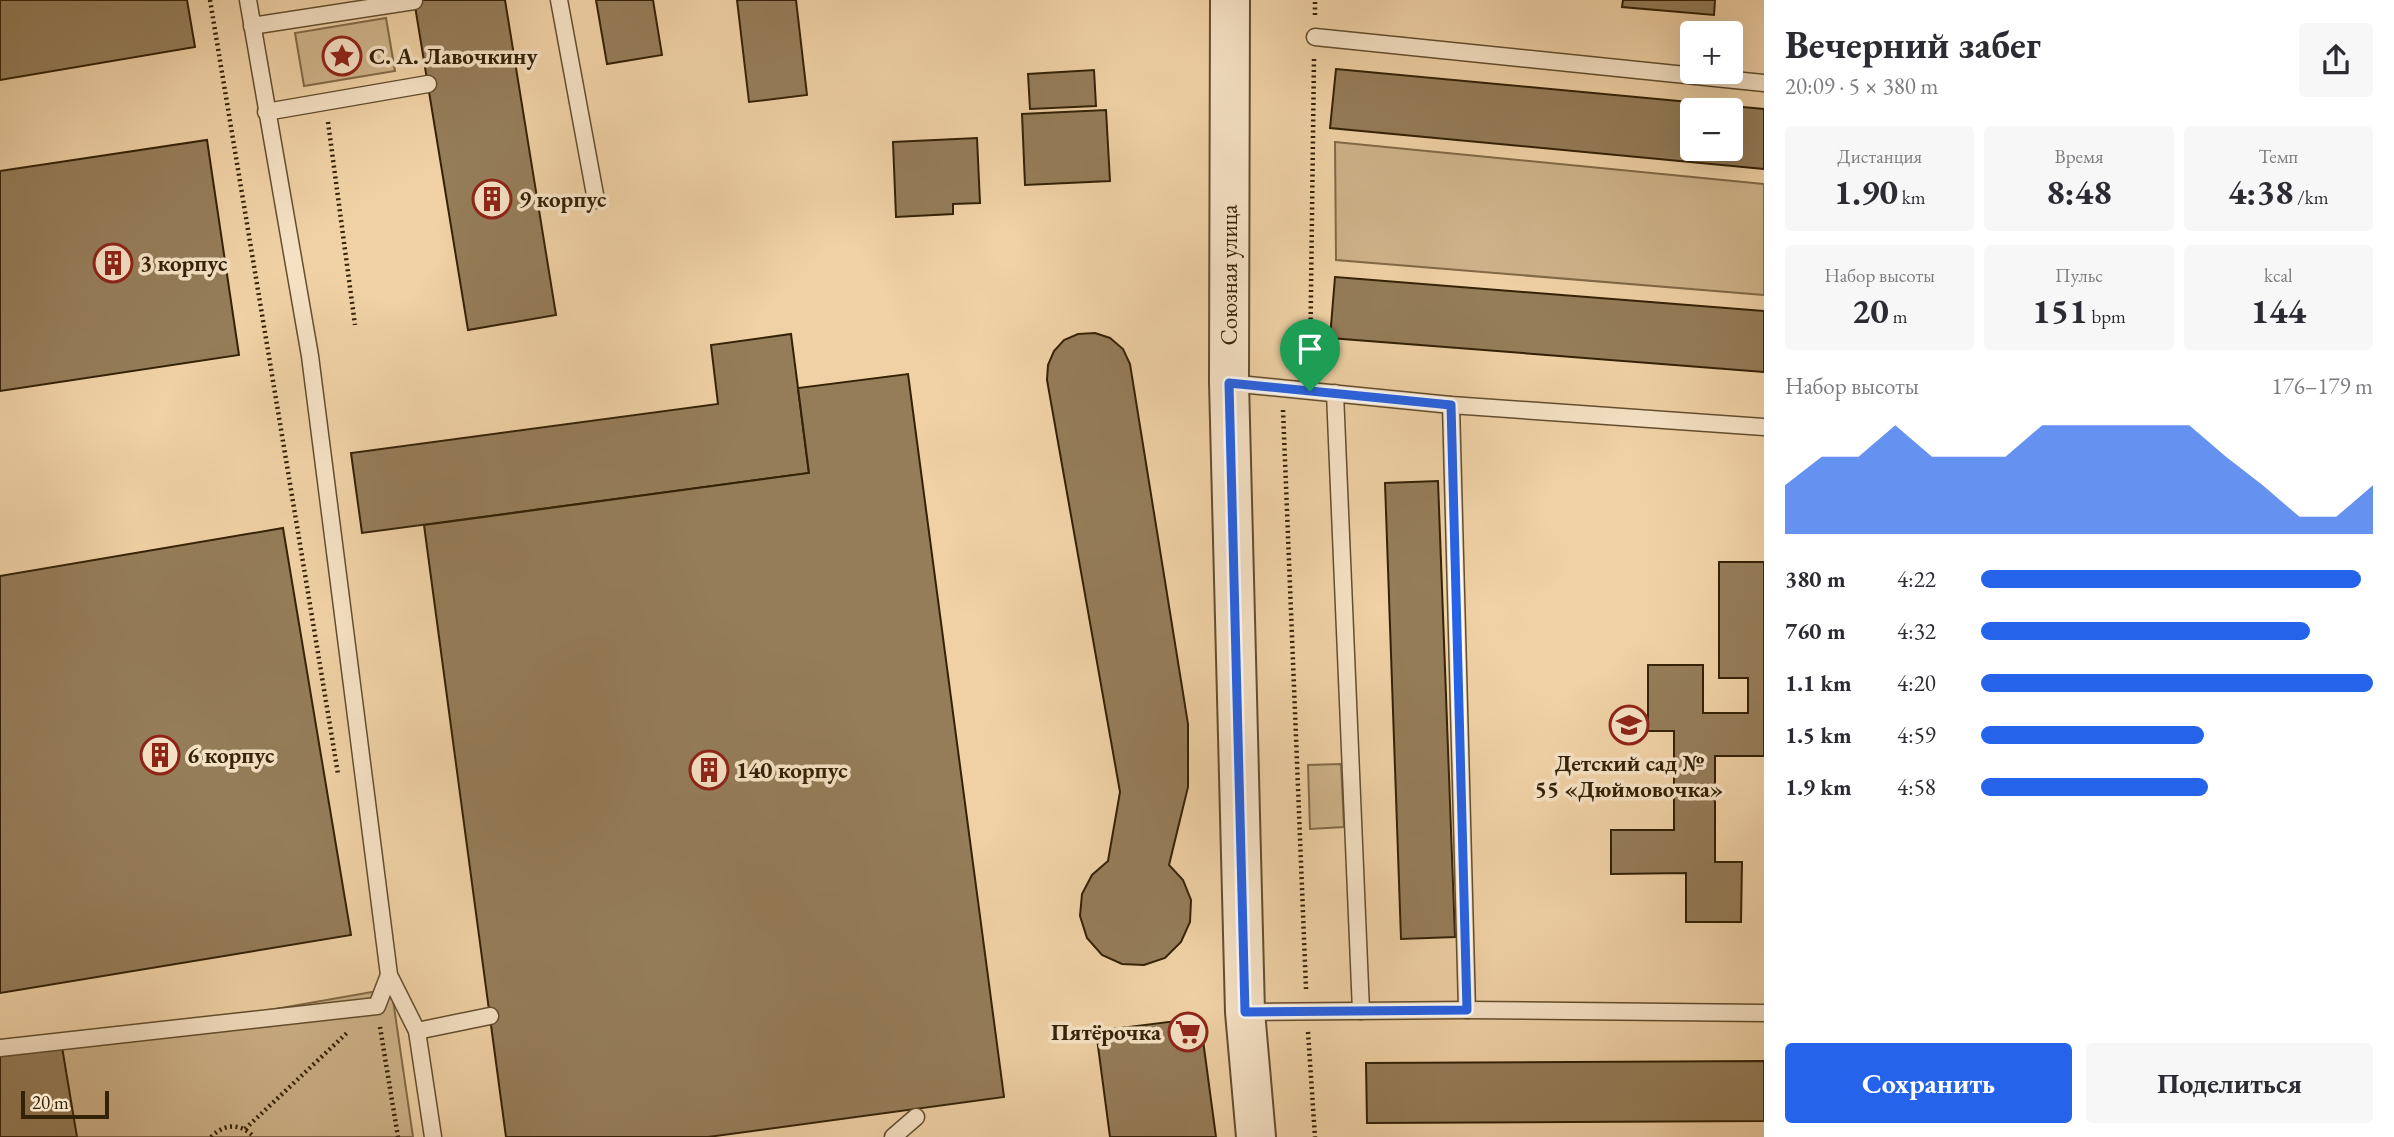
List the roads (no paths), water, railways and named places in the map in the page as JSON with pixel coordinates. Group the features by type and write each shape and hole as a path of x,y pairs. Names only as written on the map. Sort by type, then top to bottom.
{"street":[{"name":"Союзная улица","path":"1230,0 1229,383 1245,1012 1256,1137"}],"lane":[{"path":"248,0 310,356 389,975 417,1031 433,1137"},
{"path":"559,0 596,200"},
{"path":"252,26 414,1"},
{"path":"1315,37 1764,83"},
{"path":"266,112 428,84"},
{"path":"1229,383 1451,405 1764,427"},
{"path":"1335,393 1361,1011"},
{"path":"1451,405 1467,1010"},
{"path":"0,1048 376,1006 389,975"},
{"path":"1245,1012 1467,1010 1764,1013"},
{"path":"417,1031 490,1016"},
{"path":"893,1137 916,1117"}],"place":[{"name":"С. А. Лавочкину","path":"342,56"},
{"name":"9 корпус","path":"492,199"},
{"name":"3 корпус","path":"113,263"},
{"name":"Детский сад № 55 «Дюймовочка»","path":"1629,725"},
{"name":"6 корпус","path":"160,755"},
{"name":"140 корпус","path":"709,770"},
{"name":"Пятёрочка","path":"1188,1032"}]}
